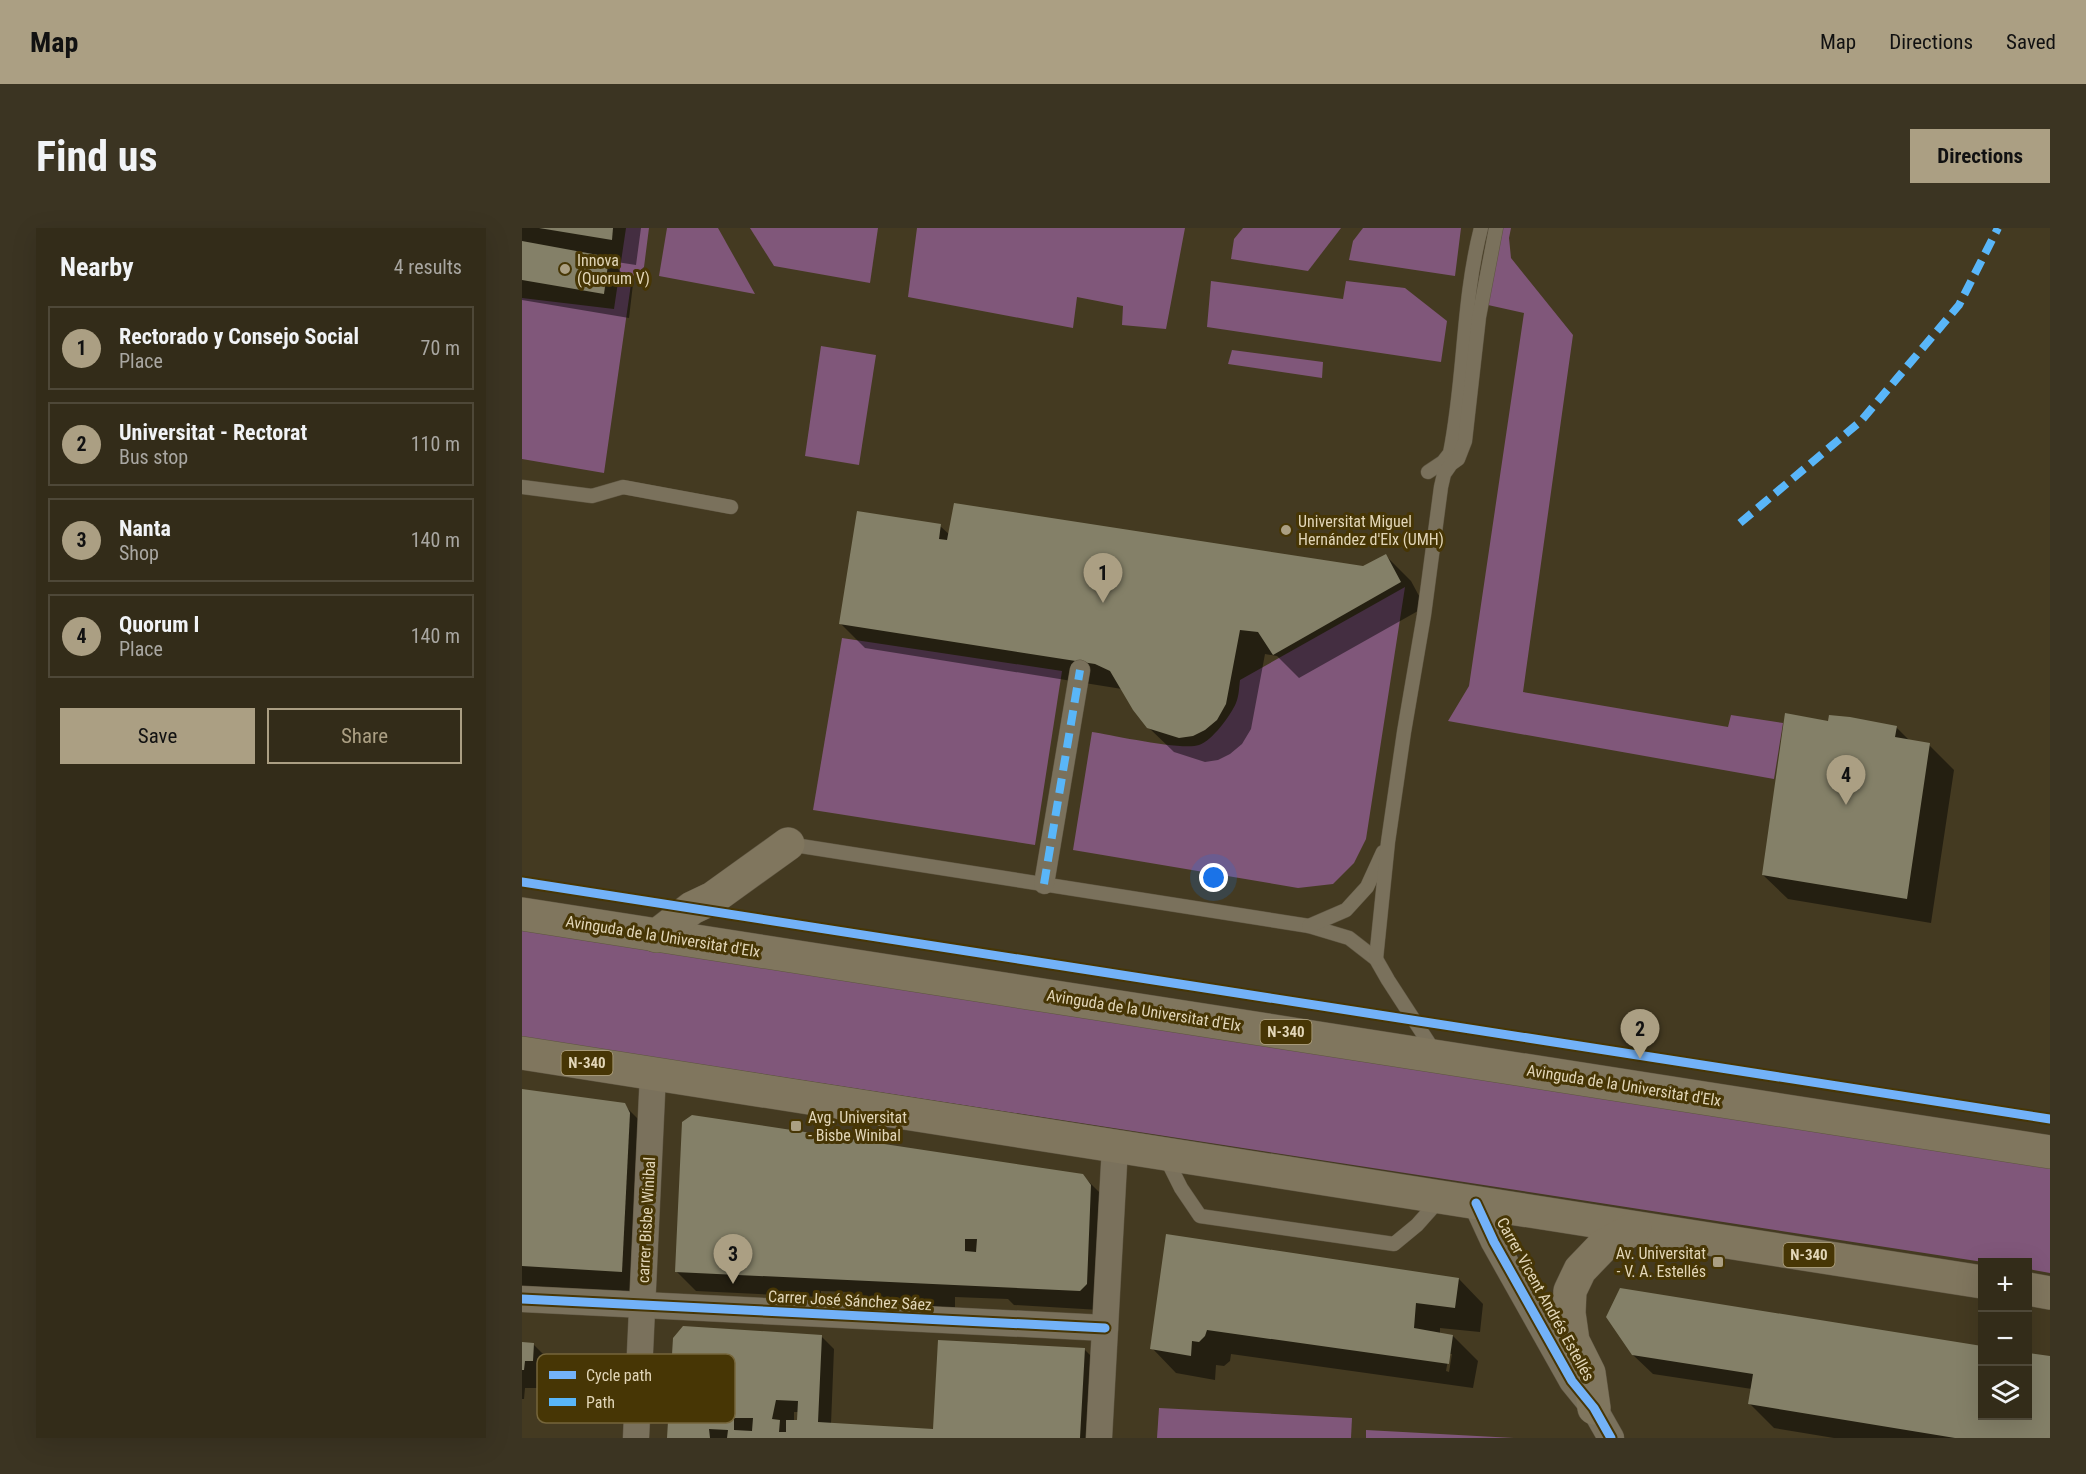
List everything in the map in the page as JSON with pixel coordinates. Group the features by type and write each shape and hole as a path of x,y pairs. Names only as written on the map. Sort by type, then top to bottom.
{"highway":[{"path":"656,936 692,908 713,898 788,844"},
{"name":"Avinguda de la Universitat d'Elx","path":"522,914 2050,1152"},
{"name":"N-340","path":"522,1053 1978,1281"},
{"path":"1594,1408 1589,1373 1574,1341 1569,1313 1570,1291 1580,1270 1603,1246 1635,1228"},
{"path":"2032,1290 2050,1293"}],"street":[{"path":"1044,884 1080,670"},
{"name":"carrer Bisbe Winibal","path":"640,1354 653,1074"},
{"path":"1099,1438 1115,1146"},
{"name":"Carrer Vicent Andrés Estellés","path":"1476,1203 1494,1242 1572,1381 1594,1408 1611,1438"},
{"name":"Carrer José Sánchez Sáez","path":"522,1299 1105,1328"},
{"name":"carrer Bisbe Winibal","path":"636,1438 637,1423"}],"lane":[{"path":"1428,472 1443,462 1449,453 1467,298 1481,228"},
{"path":"1376,959 1388,842 1441,487 1444,474 1458,459 1465,441 1479,317 1496,228"},
{"path":"522,487 592,496 623,487 731,507"},
{"path":"1309,926 1346,910 1367,887 1388,842"},
{"path":"788,844 1309,926 1349,938 1376,959 1437,1055"},
{"path":"1164,1154 1181,1188 1200,1216 1394,1244 1417,1225 1441,1197"}],"shaded area":[{"path":"626,228 649,228 644,267 632,277 604,473 522,459 522,298 614,309"},
{"path":"667,228 718,228 755,294 659,276"},
{"path":"750,228 878,228 870,283 774,266"},
{"path":"917,228 1185,228 1166,329 1122,325 1123,306 1077,297 1073,328 908,297"},
{"path":"1243,228 1341,228 1308,271 1231,259 1234,239"},
{"path":"1363,228 1461,228 1455,276 1349,260 1353,241"},
{"path":"1503,228 1511,228 1509,238 1511,258 1573,335 1523,692 1728,727 1731,715 1783,723 1774,779 1448,721 1469,686 1524,313 1488,305"},
{"path":"1211,281 1343,299 1346,281 1405,288 1447,321 1441,362 1207,327"},
{"path":"821,346 876,355 859,465 805,456"},
{"path":"1232,350 1323,362 1322,378 1228,364"},
{"path":"1405,587 1366,839 1354,863 1333,884 1298,888 1073,850 1092,732 1178,746 1204,743 1230,714 1237,700 1240,680"},
{"path":"842,638 1062,671 1035,845 813,810"},
{"path":"522,924 2050,1155 2050,1273 2032,1270 2032,1258 1978,1258 1978,1261 522,1037"},
{"path":"1159,1408 1352,1418 1351,1438 1157,1438"},
{"path":"1366,1430 1514,1438 1366,1438"}],"building":[{"name":"Innova (Quorum V)","path":"539,228 613,228 612,240"},
{"name":"Innova (Quorum V)","path":"522,241 609,257 604,294 522,280"},
{"path":"954,503 1363,566 1386,554 1401,582 1273,655 1258,632 1240,630 1226,704 1217,720 1193,736 1179,738 1147,728 1133,710 1110,671 1095,664 839,624 857,511 941,524 939,539 947,540"},
{"path":"1785,713 1828,721 1829,715 1850,717 1897,726 1895,737 1930,743 1907,899 1762,875"},
{"path":"522,1089 625,1103 630,1113 622,1272 522,1266"},
{"path":"692,1115 1083,1174 1091,1185 1087,1284 1080,1291 675,1272 682,1122","holes":["965,1239 977,1239 976,1252 965,1251"]},
{"path":"1166,1234 1459,1278 1455,1308 1416,1303 1414,1328 1453,1335 1449,1364 1207,1330 1199,1342 1192,1341 1191,1356 1150,1349"},
{"path":"1620,1288 1978,1345 1978,1420 2032,1420 2032,1354 2050,1356 2050,1438 1955,1438 1748,1404 1753,1374 1632,1355 1606,1317"},
{"path":"683,1326 822,1335 818,1422 933,1429 938,1340 1085,1348 1080,1438 727,1438 728,1430 709,1429 710,1438 667,1438 668,1423 734,1423 734,1430 752,1431 753,1418 735,1418 735,1354 672,1354 673,1338","holes":["776,1400 798,1401 797,1420 786,1420 786,1432 779,1432 780,1420 772,1419"]},
{"path":"522,1342 534,1343 533,1361 525,1361 524,1370 522,1370"}],"marked path":[{"path":"1740,523 1861,421 1959,305 1998,228"},
{"path":"1044,884 1080,670"}],"cycle path":[{"path":"522,882 2050,1119"},
{"path":"1476,1203 1494,1242 1572,1381 1594,1408 1611,1438"},
{"path":"522,1299 1105,1328"}],"place":[{"name":"Innova (Quorum V)","path":"565,269"},
{"name":"Universitat Miguel Hernández d'Elx (UMH)","path":"1286,530"},
{"name":"Rectorado y Consejo Social","path":"1103,603"},
{"name":"Quorum I","path":"1846,805"},
{"name":"Universitat - Rectorat","path":"1640,1059"},
{"name":"Avg. Universitat - Bisbe Winibal","path":"796,1126"},
{"name":"Av. Universitat - V. A. Estellés","path":"1718,1262"},
{"name":"Nanta","path":"733,1284"}]}
